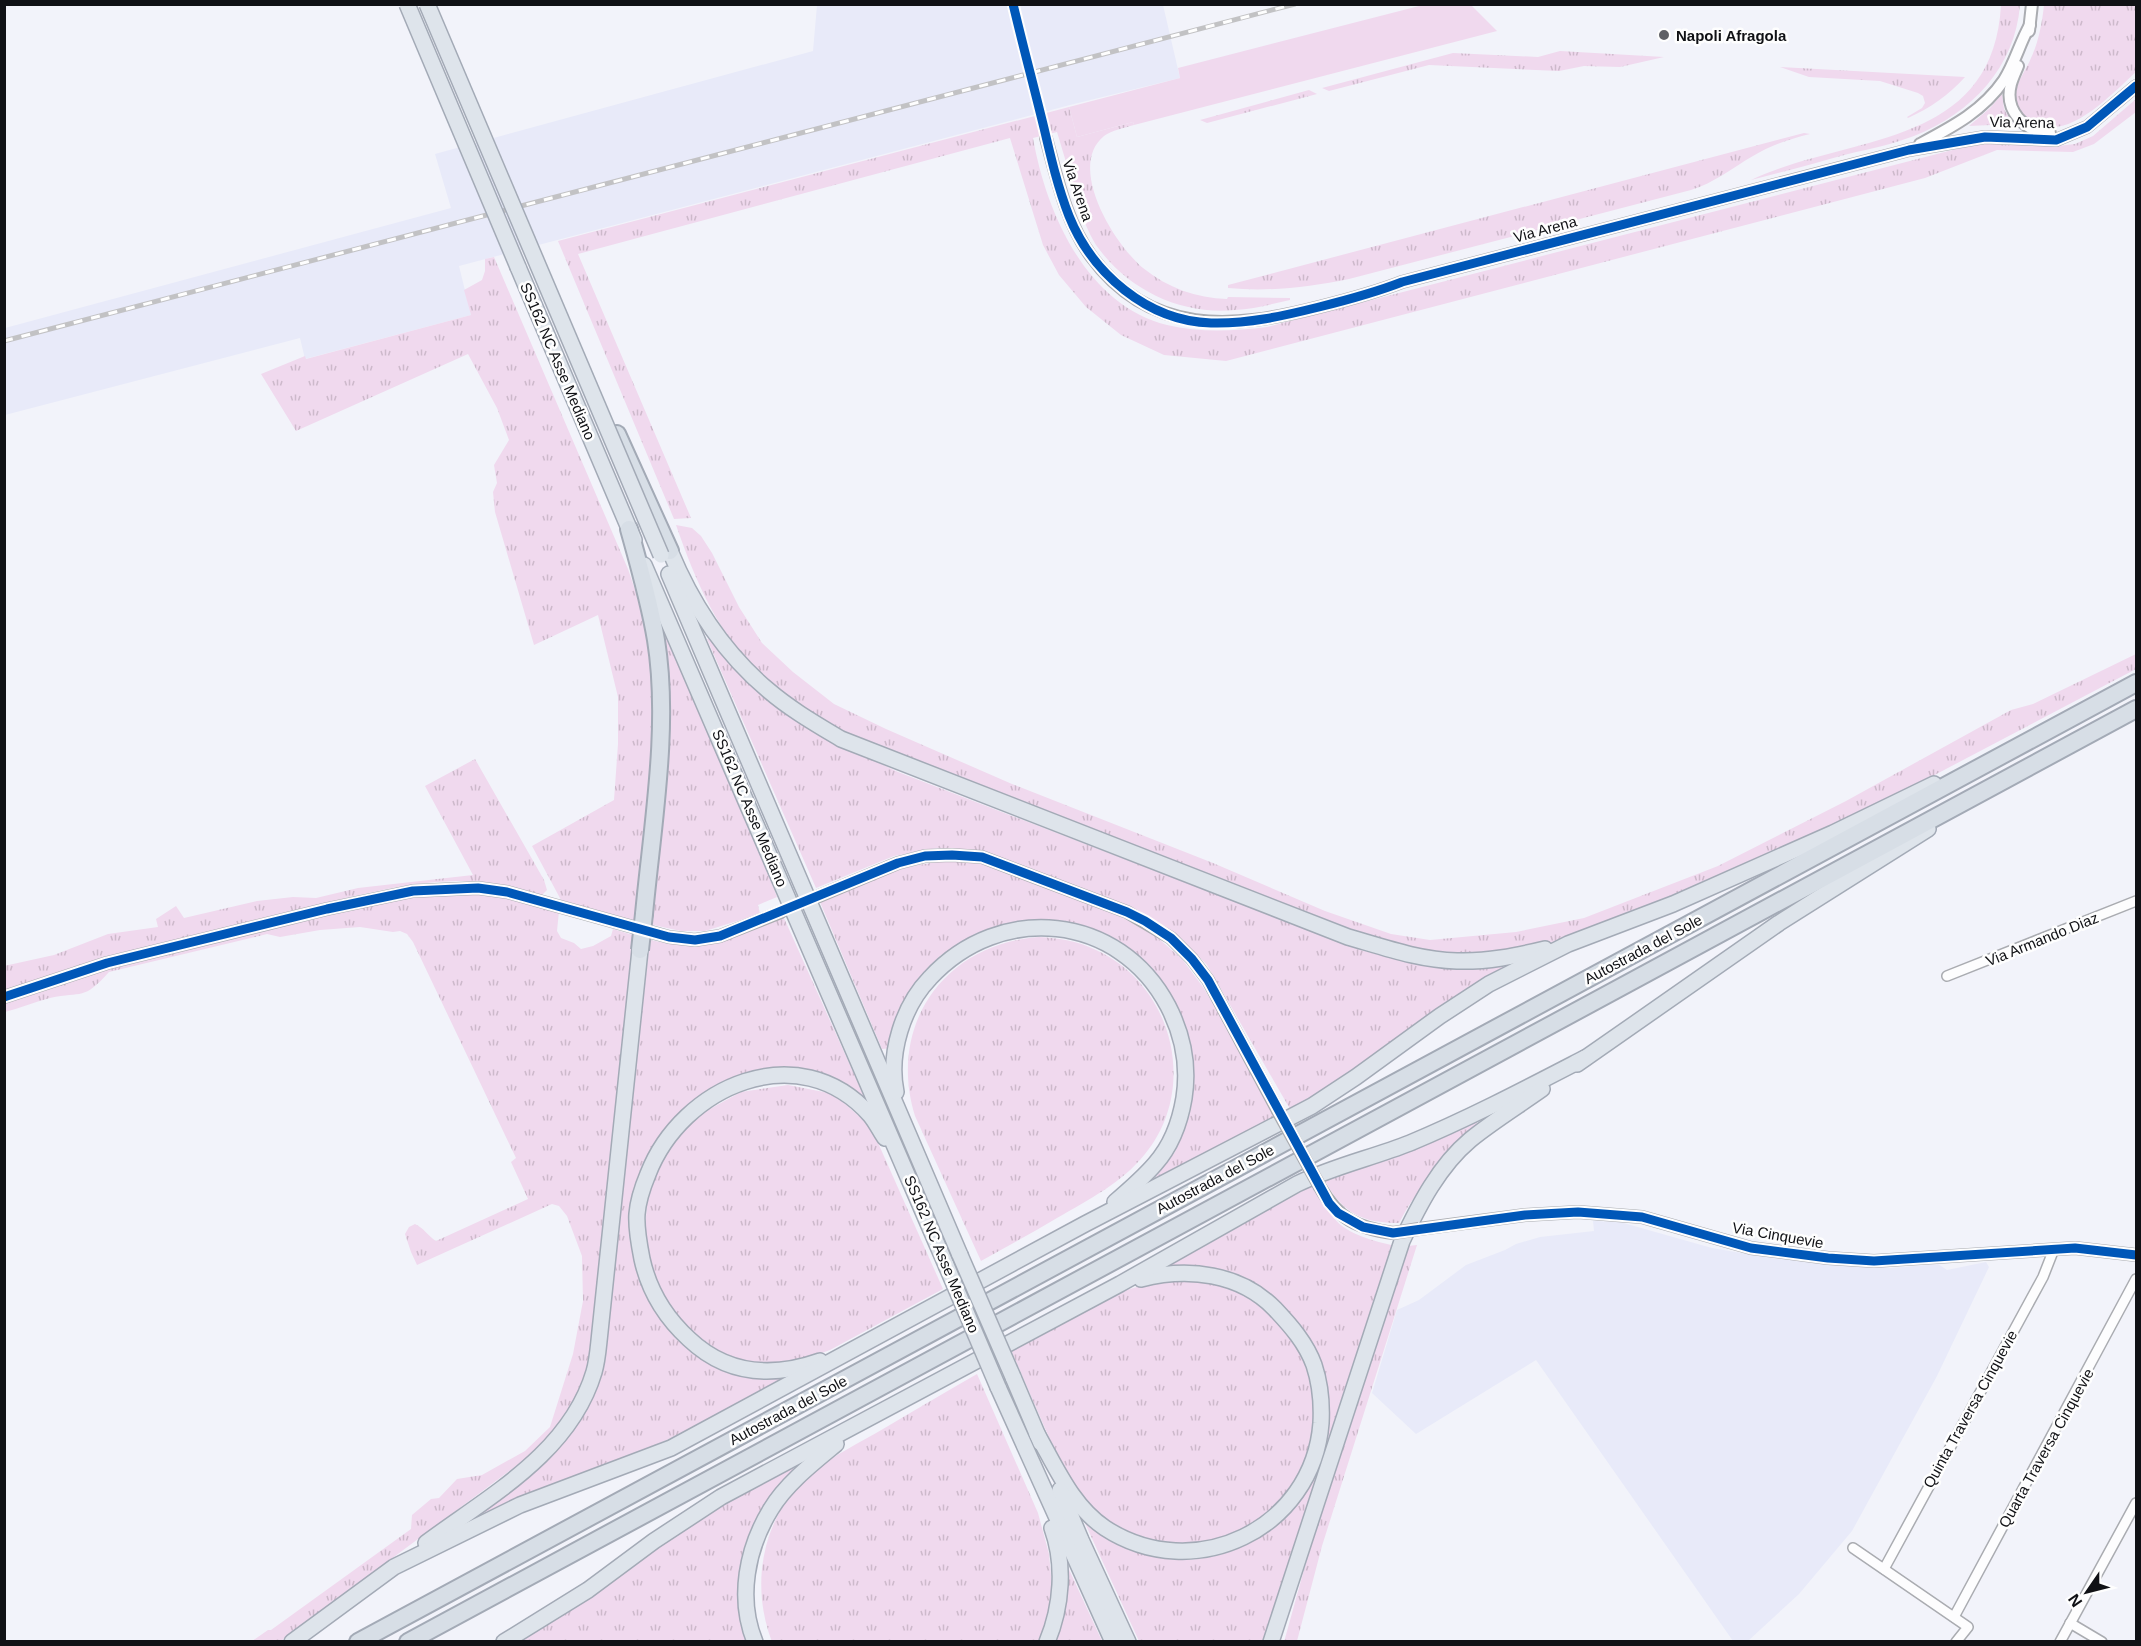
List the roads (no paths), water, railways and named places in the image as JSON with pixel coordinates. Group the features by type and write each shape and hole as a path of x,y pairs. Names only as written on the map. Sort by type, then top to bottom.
{"highway":[{"name":"SS162 NC Asse Mediano","path":"407,4 629,529"},
{"name":"SS162 NC Asse Mediano","path":"427,4 582,370"},
{"path":"582,370 617,434 665,553 714,631 739,662 768,690 841,739 1348,937 1407,954 1457,961 1505,959 1568,944"},
{"path":"292,1641 542,1455 567,1427 594,1372 660,745 656,641 642,566 629,529"},
{"name":"SS162 NC Asse Mediano","path":"665,553 746,757 1081,1540 1128,1641"},
{"name":"SS162 NC Asse Mediano","path":"642,566 998,1387 1113,1641"},
{"name":"Autostrada del Sole","path":"358,1641 2136,683"},
{"path":"394,1567 520,1505 671,1448 862,1347 1086,1224 1312,1106 1489,984 1568,944 1673,904 1833,833 2098,704"},
{"name":"Autostrada del Sole","path":"408,1641 2136,709"},
{"path":"1271,1641 1402,1240 1419,1205 1446,1166 1469,1141 1779,922 2020,772"},
{"path":"901,1115 894,1079 895,1053 907,1011 922,986 945,962 967,946 1001,932 1030,927 1065,929 1100,940 1135,962 1158,988 1178,1025 1184,1050 1186,1086 1181,1114 1175,1130 1156,1163 1131,1188 1086,1224"},
{"path":"504,1641 588,1590 721,1497 1120,1284 1297,1184 1325,1170 1407,1144 1477,1113 1585,1058"},
{"path":"862,1347 796,1369 763,1371 734,1368 705,1354 676,1328 658,1303 645,1270 639,1244 637,1213 654,1158 689,1113 718,1092 746,1081 774,1075 803,1075 837,1088 870,1115 905,1169"},
{"path":"1037,1434 1076,1502 1105,1528 1140,1545 1178,1552 1216,1548 1252,1534 1283,1510 1306,1478 1319,1442 1322,1403 1314,1365 1296,1331 1269,1303 1253,1292 1218,1276 1177,1272 1120,1284"},
{"path":"755,1641 751,1632 745,1598 747,1566 757,1535 771,1508 789,1486 867,1420"},
{"path":"1022,1440 1056,1539 1060,1565 1059,1596 1054,1624 1047,1641"}],"street":[{"name":"Via Arena","path":"2032,4 2027,44 2011,84 2012,108 2021,122 2032,130 2041,133 2074,133"},
{"name":"Via Arena","path":"1909,150 1961,123 1978,109 2004,79 2030,25"},
{"name":"Via Arena","path":"1046,138 1069,216 1086,248 1103,270 1116,284 1145,304 1186,319 1217,323 1265,320 1368,295 1402,282 1909,150 1985,137 2056,140 2096,121 2136,86"},
{"name":"Via Cinquevie","path":"819,896 898,863 925,856 982,857 1145,921 1171,938 1192,959 1208,980 1329,1203 1338,1213 1363,1227 1393,1233 1525,1215 1578,1212 1642,1217 1751,1248 1828,1258 1874,1261 2075,1248 2136,1255"},
{"path":"4,997 107,963 327,909 413,891 478,888 507,892 669,937 695,939 720,936 781,912"},
{"name":"Via Armando Diaz","path":"1947,976 2136,901"},
{"name":"Quinta Traversa Cinquevie","path":"1884,1569 2043,1277 2054,1249"},
{"name":"Quarta Traversa Cinquevie","path":"1954,1617 2136,1279"},
{"path":"2060,1641 2136,1503"},
{"path":"1853,1548 1968,1627 1956,1641"},
{"path":"2070,1623 2102,1641"}],"tunnel":[{"path":"1013,4 1046,138"}],"railway":[{"path":"4,341 1295,4"}],"place":[{"name":"Napoli Afragola","path":"1664,35"}]}
